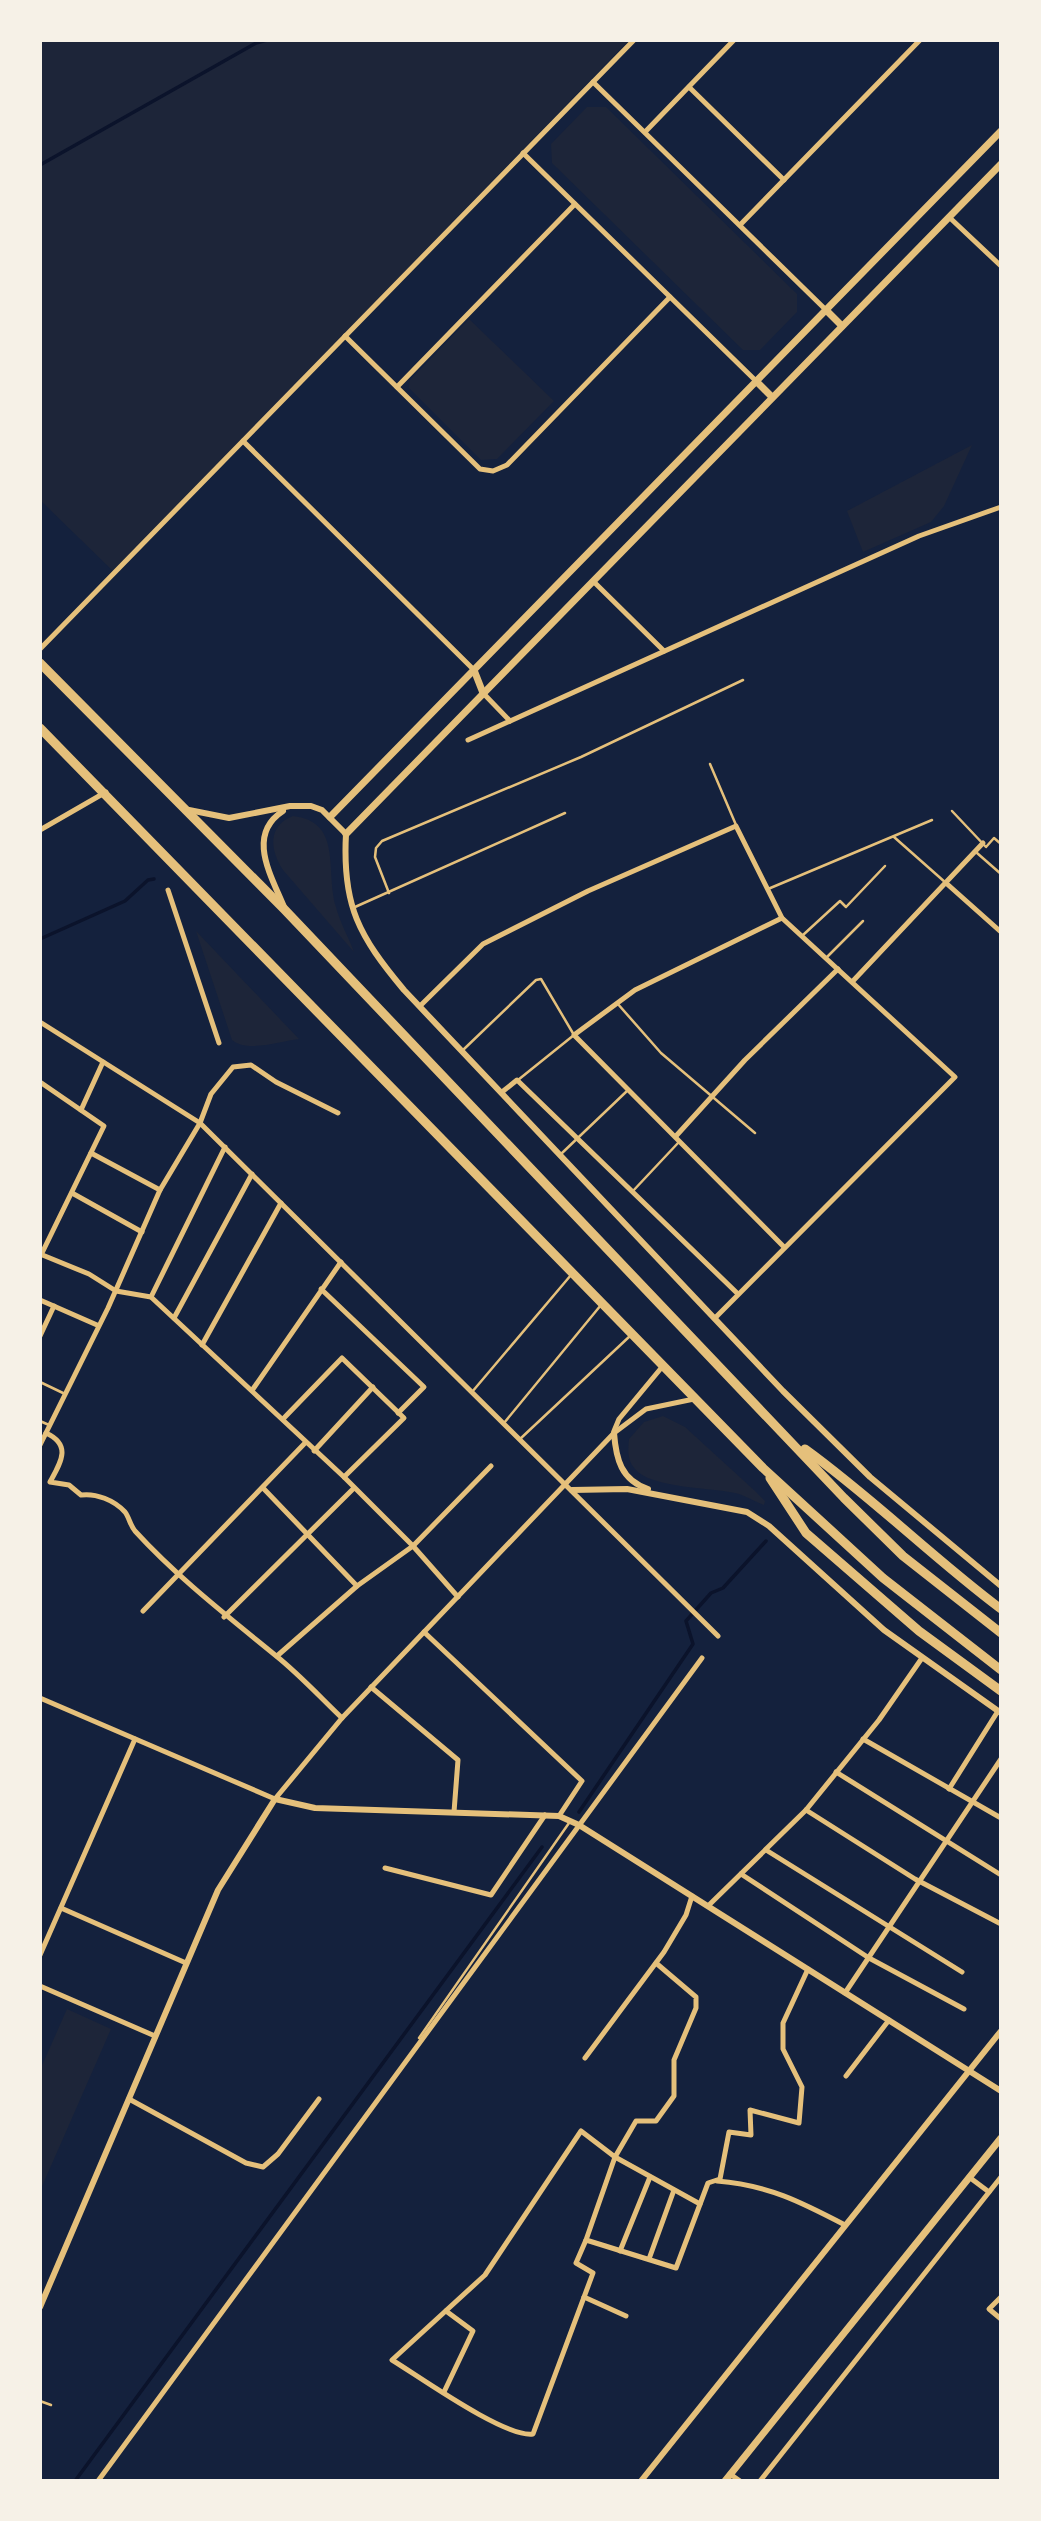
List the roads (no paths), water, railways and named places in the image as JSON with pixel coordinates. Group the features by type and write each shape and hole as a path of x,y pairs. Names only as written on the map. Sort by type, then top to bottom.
{"highway":[{"path":"40,663 189,810 903,1556 1001,1633"},
{"path":"40,728 106,792 571,1275 763,1468 883,1578 1001,1670"},
{"path":"789,1438 859,1488 915,1541 1001,1609"},
{"path":"763,1468 806,1533 919,1631 1001,1691"}],"main road":[{"path":"330,817 1001,131"},
{"path":"345,834 1001,164"},
{"path":"826,310 842,326"},
{"path":"756,381 772,397"},
{"path":"474,670 483,694"},
{"path":"728,2477 1001,2138"}],"street":[{"path":"40,649 634,40"},
{"path":"645,132 734,40"},
{"path":"908,40 914,46"},
{"path":"740,226 920,40"},
{"path":"593,82 826,310"},
{"path":"689,87 784,180"},
{"path":"523,153 756,381"},
{"path":"397,387 575,204"},
{"path":"948,217 1001,266"},
{"path":"345,336 480,468 500,469 670,297"},
{"path":"243,441 474,670"},
{"path":"468,740 919,536 1001,507"},
{"path":"593,580 664,651"},
{"path":"483,694 510,721"},
{"path":"40,830 106,792"},
{"path":"284,909 262,844 268,823 290,806"},
{"path":"189,810 208,816 238,817 290,806 311,806 330,817 345,834 347,894 351,909 381,961 420,1006 783,1391 870,1477 1001,1586"},
{"path":"420,1006 483,944 588,891 736,825 782,918 954,1077 715,1318"},
{"path":"852,982 983,843"},
{"path":"946,883 1001,932"},
{"path":"168,890 219,1043"},
{"path":"782,918 635,990 574,1035 784,1247"},
{"path":"678,1138 710,1097 838,969"},
{"path":"40,1021 200,1123 719,1636"},
{"path":"81,1110 103,1062"},
{"path":"40,1445 116,1291 160,1190 200,1123 211,1094 233,1067 251,1065 276,1082 338,1113"},
{"path":"502,1092 517,1080 738,1294"},
{"path":"40,1082 104,1126 41,1254 89,1275 116,1291 151,1297 253,1389 305,1443 344,1477 414,1546 458,1597"},
{"path":"151,1297 225,1147"},
{"path":"91,1153 160,1190"},
{"path":"174,1318 253,1174"},
{"path":"72,1193 142,1233"},
{"path":"202,1345 281,1203"},
{"path":"253,1389 341,1262"},
{"path":"321,1289 424,1387 398,1413"},
{"path":"40,1300 97,1325"},
{"path":"40,1336 54,1306"},
{"path":"283,1419 342,1358 373,1387 404,1418 344,1477"},
{"path":"662,1367 619,1419 614,1433 618,1464 625,1475 644,1488 687,1500"},
{"path":"314,1451 373,1387"},
{"path":"40,2307 218,1890 275,1799 342,1718 614,1433 646,1409 694,1399"},
{"path":"46,1433 55,1438 63,1448 63,1459 50,1482 69,1485 81,1495 95,1493 124,1511 135,1531 178,1575 224,1617 277,1656 342,1718"},
{"path":"143,1611 264,1489 305,1443"},
{"path":"277,1656 357,1586 414,1546 491,1466"},
{"path":"224,1617 354,1488"},
{"path":"264,1489 357,1586"},
{"path":"572,1490 627,1489 737,1508 758,1518 884,1630 999,1712 948,1789"},
{"path":"424,1632 582,1781 559,1816"},
{"path":"98,2481 702,1658"},
{"path":"708,1906 806,1810 863,1739 922,1658"},
{"path":"371,1687 458,1760 454,1812"},
{"path":"40,1698 275,1799 314,1808 559,1816 579,1825 1001,2091"},
{"path":"40,1955 135,1739"},
{"path":"863,1739 1001,1818"},
{"path":"845,1993 946,1841 974,1804 1001,1759"},
{"path":"836,1772 1001,1875"},
{"path":"806,1810 920,1882 1001,1924"},
{"path":"385,1868 491,1895 545,1815"},
{"path":"766,1850 962,1972"},
{"path":"741,1874 869,1958 964,2010"},
{"path":"585,2058 636,1986 656,1964 686,1914 692,1896"},
{"path":"61,1908 186,1963"},
{"path":"656,1964 696,1997 696,2008 674,2060 674,2096 656,2121 636,2121 615,2157 576,2263 593,2273 533,2434 526,2435 496,2424 392,2360 485,2275 581,2131 615,2157 700,2204"},
{"path":"717,2181 720,2179 729,2133 751,2135 750,2110 799,2123 802,2087 783,2049 783,2023 808,1969"},
{"path":"40,1986 155,2036"},
{"path":"846,2076 889,2020"},
{"path":"641,2481 1001,2031"},
{"path":"129,2099 258,2166 269,2164 319,2099"},
{"path":"620,2251 650,2177"},
{"path":"969,2177 989,2192"},
{"path":"760,2481 1001,2177"},
{"path":"586,2240 676,2268 708,2183 717,2181 751,2184 792,2198 845,2225"},
{"path":"649,2259 674,2190"},
{"path":"40,2283 49,2287"},
{"path":"584,2297 626,2316"},
{"path":"1001,2297 989,2309 1001,2319"},
{"path":"444,2392 473,2331 446,2311"},
{"path":"728,2477 740,2481"}],"lane":[{"path":"388,893 375,857 376,848 382,841 582,757 743,680"},
{"path":"710,764 736,825"},
{"path":"952,811 986,847 994,838 1001,844"},
{"path":"351,909 565,813"},
{"path":"768,889 932,820"},
{"path":"894,837 946,883"},
{"path":"975,851 1001,874"},
{"path":"802,936 840,901 846,907 885,866"},
{"path":"826,958 863,921"},
{"path":"463,1050 536,980 541,979 574,1035 517,1080"},
{"path":"617,1003 661,1053 755,1133"},
{"path":"560,1156 630,1089"},
{"path":"632,1192 678,1138"},
{"path":"472,1392 571,1275"},
{"path":"504,1423 601,1305"},
{"path":"520,1439 631,1335"},
{"path":"40,1382 66,1394"},
{"path":"40,1421 49,1426"},
{"path":"419,2038 571,1821"},
{"path":"40,2401 51,2405"}],"waterway":[{"path":"40,165 256,43 267,40"},
{"path":"40,939 125,901 148,880 154,879"},
{"path":"579,1812 693,1644 686,1621 711,1593 723,1588 766,1541"},
{"path":"75,2481 542,1847"}]}
